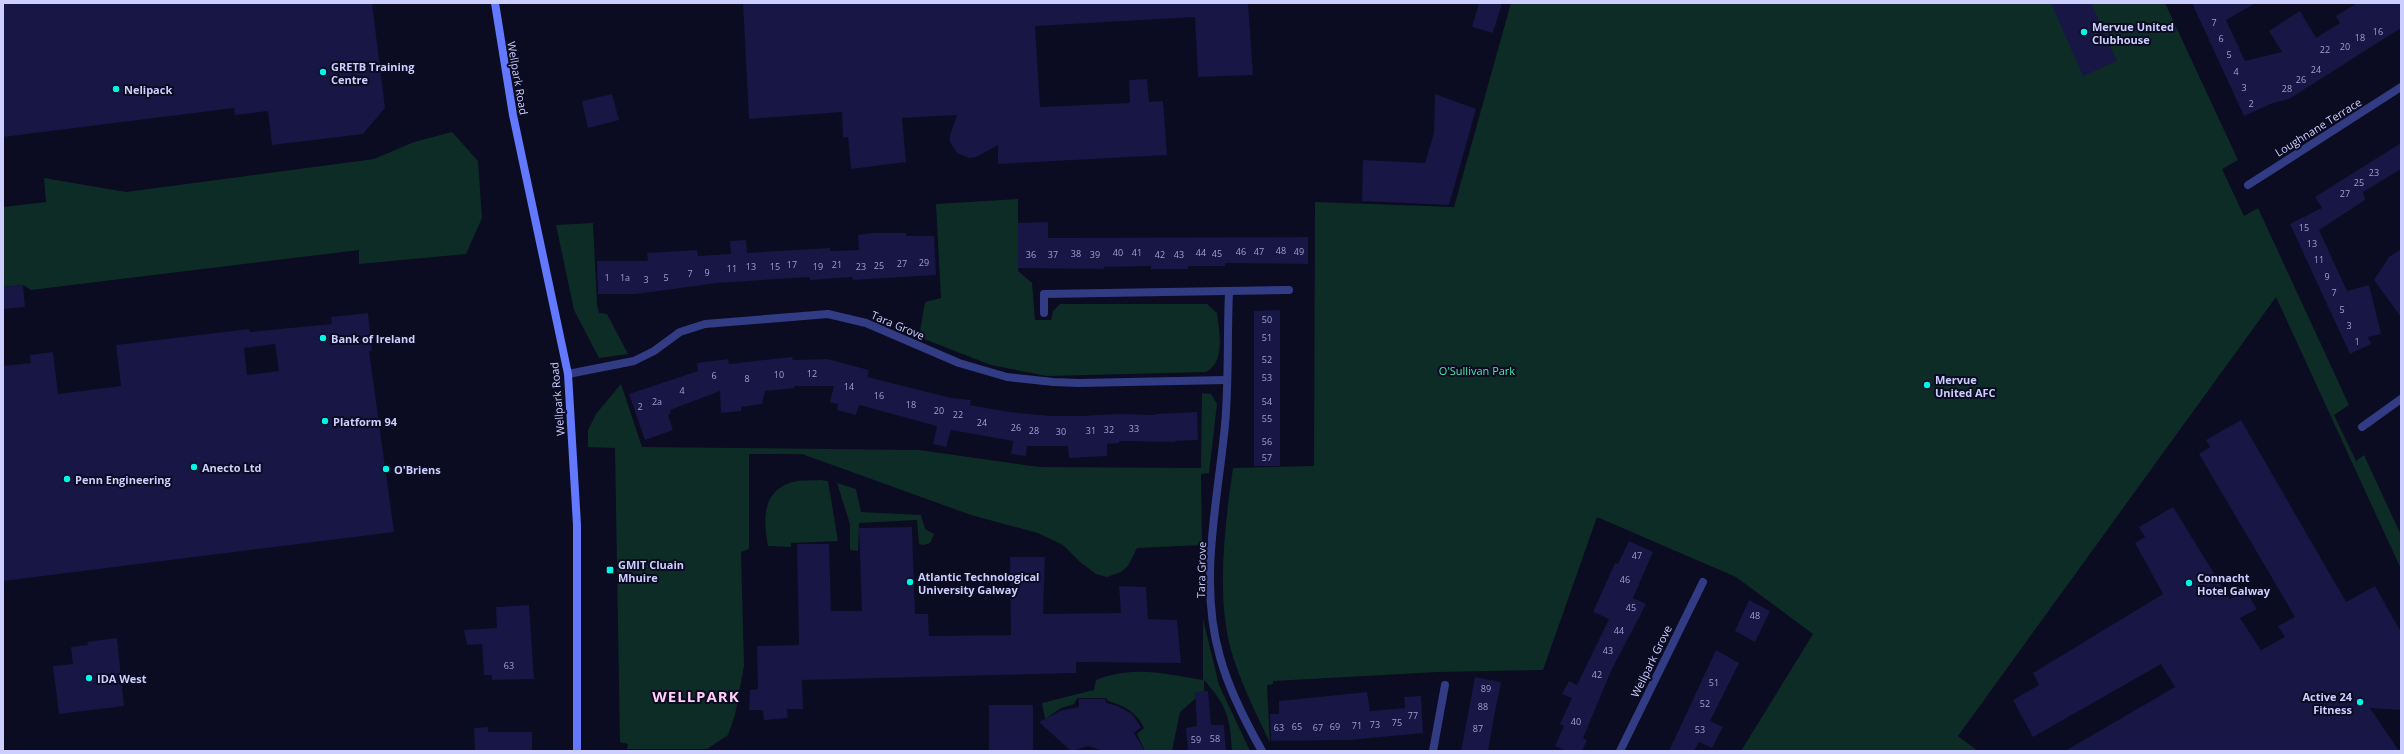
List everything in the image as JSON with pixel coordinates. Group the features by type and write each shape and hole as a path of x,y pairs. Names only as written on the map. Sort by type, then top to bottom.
{"main road":[{"name":"Wellpark Road","path":"495,3 513,115 568,374 576,525 577,751"}],"street":[{"name":"Loughnane Terrace","path":"2248,185 2401,87"},
{"path":"1044,313 1044,294 1289,290"},
{"name":"Tara Grove","path":"1229,292 1225,424 1212,546 1211,602 1219,657 1245,719 1262,751"},
{"name":"Tara Grove","path":"568,374 624,365 644,357 680,332 705,324 828,314 866,323 959,363 1007,377 1079,383 1226,380"},
{"path":"2362,427 2401,398"},
{"name":"Wellpark Grove","path":"1620,751 1703,582"},
{"path":"1433,751 1445,685"}],"green space":[{"name":"O'Sullivan Park","path":"1511,3 2165,3 2238,160 2222,169 2244,216 2258,208 2349,405 2334,415 2356,461 2364,455 2401,535 2401,569 2276,297 1958,736 1978,751 1741,751 1813,634 1736,577 1597,517 1543,670 1438,672 1273,681 1273,684 1267,685 1270,743 1239,674 1231,650 1226,629 1224,607 1223,560 1227,512 1233,468 1314,466 1315,202 1454,207"},
{"path":"452,132 478,161 482,218 466,254 359,264 359,250 31,290 23,285 3,287 3,207 46,202 44,178 126,192 374,159 414,142"},
{"path":"1018,199 1018,271 1032,283 1035,320 1051,320 1053,311 1060,304 1207,304 1217,313 1220,337 1219,354 1212,367 1206,372 1047,376 991,365 919,337 925,302 941,298 936,204"},
{"path":"593,223 597,304 599,313 607,314 628,354 599,358 574,310 556,225"},
{"path":"621,384 642,447 919,450 1040,467 1201,468 1202,393 1211,394 1217,404 1209,473 1201,474 1202,545 1137,548 1128,566 1121,572 1107,577 1096,574 1080,562 1063,545 1038,533 971,515 802,454 749,454 749,549 741,552 744,666 735,715 728,735 707,749 627,749 628,744 620,742 615,448 588,447 588,430 596,414"},
{"path":"828,481 838,541 791,543 791,547 768,546 765,519 766,510 772,495 791,482"},
{"path":"837,483 856,489 861,512 921,515 925,529 934,534 930,543 923,545 919,544 917,520 859,523 858,551 850,550 850,524"},
{"path":"1203,619 1219,685 1250,751 1232,751 1230,730 1226,712 1218,697 1204,680 1204,691 1180,712 1172,751 1145,751 1137,734 1144,728 1141,722 1129,710 1108,701 1106,698 1077,698 1074,704 1061,708 1045,719 1042,703 1094,690 1096,680 1110,675 1150,672 1203,680"}],"building":[{"path":"3,3 372,3 385,108 363,134 272,145 268,111 235,115 234,108 3,137"},
{"path":"743,3 1248,3 1253,75 1198,77 1195,17 1035,26 1040,107 1130,103 1129,80 1147,79 1149,102 1163,101 1167,155 998,164 998,145 976,157 969,158 957,153 950,142 950,135 957,115 902,118 906,162 851,169 848,137 843,138 842,112 749,119"},
{"path":"1479,3 1502,3 1493,33 1472,27"},
{"name":"Mervue United Clubhouse","path":"2051,3 2091,3 2117,61 2083,76"},
{"path":"2192,3 2256,3 2226,20 2245,61 2282,52 2269,31 2300,11 2316,38 2340,23 2336,16 2357,3 2401,3 2401,28 2289,99 2273,103 2244,116"},
{"path":"612,94 619,120 588,128 582,101"},
{"path":"1435,94 1476,109 1449,205 1362,201 1363,160 1425,163 1434,133"},
{"path":"2401,143 2401,169 2363,192 2365,200 2319,230 2347,291 2369,285 2381,334 2368,337 2371,344 2350,354 2290,224 2322,208 2315,197"},
{"path":"1048,222 1048,238 1308,237 1308,264 1225,263 1225,266 1188,266 1188,269 1151,269 1151,266 1104,267 1104,269 1018,268 1018,223"},
{"path":"872,233 906,233 906,236 934,236 936,275 853,280 852,277 810,280 809,277 717,283 636,294 598,294 597,261 648,261 647,253 697,250 698,256 731,254 730,241 746,240 747,253 830,248 830,251 859,250 858,235"},
{"path":"2401,249 2401,317 2374,280 2389,257"},
{"path":"23,285 25,307 3,309 3,287"},
{"path":"1280,310 1280,466 1254,466 1254,311"},
{"path":"368,313 372,351 369,351 394,532 3,581 3,366 31,363 30,355 53,352 58,394 121,386 116,345 249,329 250,332 332,324 331,317","holes":["275,344 279,371 247,375 244,348"]},
{"path":"792,357 793,360 827,359 869,370 867,377 951,398 971,400 970,405 1009,412 1051,416 1081,416 1118,414 1155,415 1197,412 1198,440 1175,442 1119,441 1119,443 1107,444 1107,456 1069,458 1068,446 1027,446 1026,456 1011,454 1013,441 951,430 946,447 933,444 937,426 859,405 856,415 837,410 838,404 830,402 834,386 794,386 795,388 765,391 762,404 741,407 741,411 721,413 720,391 670,410 671,413 668,415 673,430 645,440 629,394 698,371 697,363 728,359 729,364"},
{"name":"Connacht Hotel Galway","path":"2241,420 2346,602 2375,586 2401,632 2401,710 2370,708 2399,751 2065,751 2175,687 2161,664 2033,737 2013,700 2039,685 2033,673 2163,594 2135,543 2145,537 2139,527 2173,507 2230,599 2246,591 2257,609 2240,618 2261,650 2285,637 2278,626 2295,617 2199,454 2210,447 2206,440"},
{"path":"912,527 915,614 928,614 929,636 1011,635 1010,557 1045,557 1043,614 1121,613 1119,586 1146,587 1148,619 1177,620 1181,663 1076,662 1076,673 802,680 803,709 787,709 788,718 764,720 763,710 749,710 750,690 758,689 757,646 799,645 797,544 829,544 831,611 862,611 859,528"},
{"path":"1629,541 1653,552 1633,598 1646,604 1611,671 1583,738 1587,740 1582,751 1566,751 1555,746 1564,726 1560,724 1572,698 1562,694 1569,681 1577,685 1609,619 1593,612 1615,563 1618,564"},
{"path":"1749,600 1770,611 1755,642 1735,631"},
{"path":"529,605 534,679 492,680 492,675 484,675 482,644 467,645 464,630 497,628 496,607"},
{"path":"117,638 124,706 59,714 53,666 73,664 71,647 88,645 87,642"},
{"path":"1716,650 1739,663 1710,721 1723,727 1712,748 1699,742 1694,751 1669,751"},
{"path":"1475,677 1501,682 1488,751 1461,751"},
{"path":"1208,691 1211,725 1224,725 1226,751 1188,751 1186,728 1197,726 1195,692"},
{"path":"1367,692 1370,711 1405,708 1404,697 1421,696 1423,733 1350,740 1271,741 1270,714 1279,714 1279,701"},
{"path":"1079,699 1105,699 1106,703 1118,706 1132,714 1141,727 1134,733 1145,751 1103,751 1088,746 1071,751 1039,722 1060,711 1079,707"},
{"path":"989,705 1033,705 1033,751 989,751"},
{"path":"488,727 488,732 532,732 532,751 475,751 474,728"}],"place":[{"name":"Mervue United Clubhouse","path":"2084,32"},
{"name":"GRETB Training Centre","path":"323,72"},
{"name":"Nelipack","path":"116,89"},
{"name":"Bank of Ireland","path":"323,338"},
{"name":"Mervue United AFC","path":"1927,385"},
{"name":"Platform 94","path":"325,421"},
{"name":"Anecto Ltd","path":"194,467"},
{"name":"O'Briens","path":"386,469"},
{"name":"Penn Engineering","path":"67,479"},
{"name":"GMIT Cluain Mhuire","path":"610,570"},
{"name":"Atlantic Technological University Galway","path":"910,582"},
{"name":"Connacht Hotel Galway","path":"2189,583"},
{"name":"IDA West","path":"89,678"},
{"name":"Active 24 Fitness","path":"2360,702"}],"district":[{"name":"WELLPARK","path":"696,696"}]}
